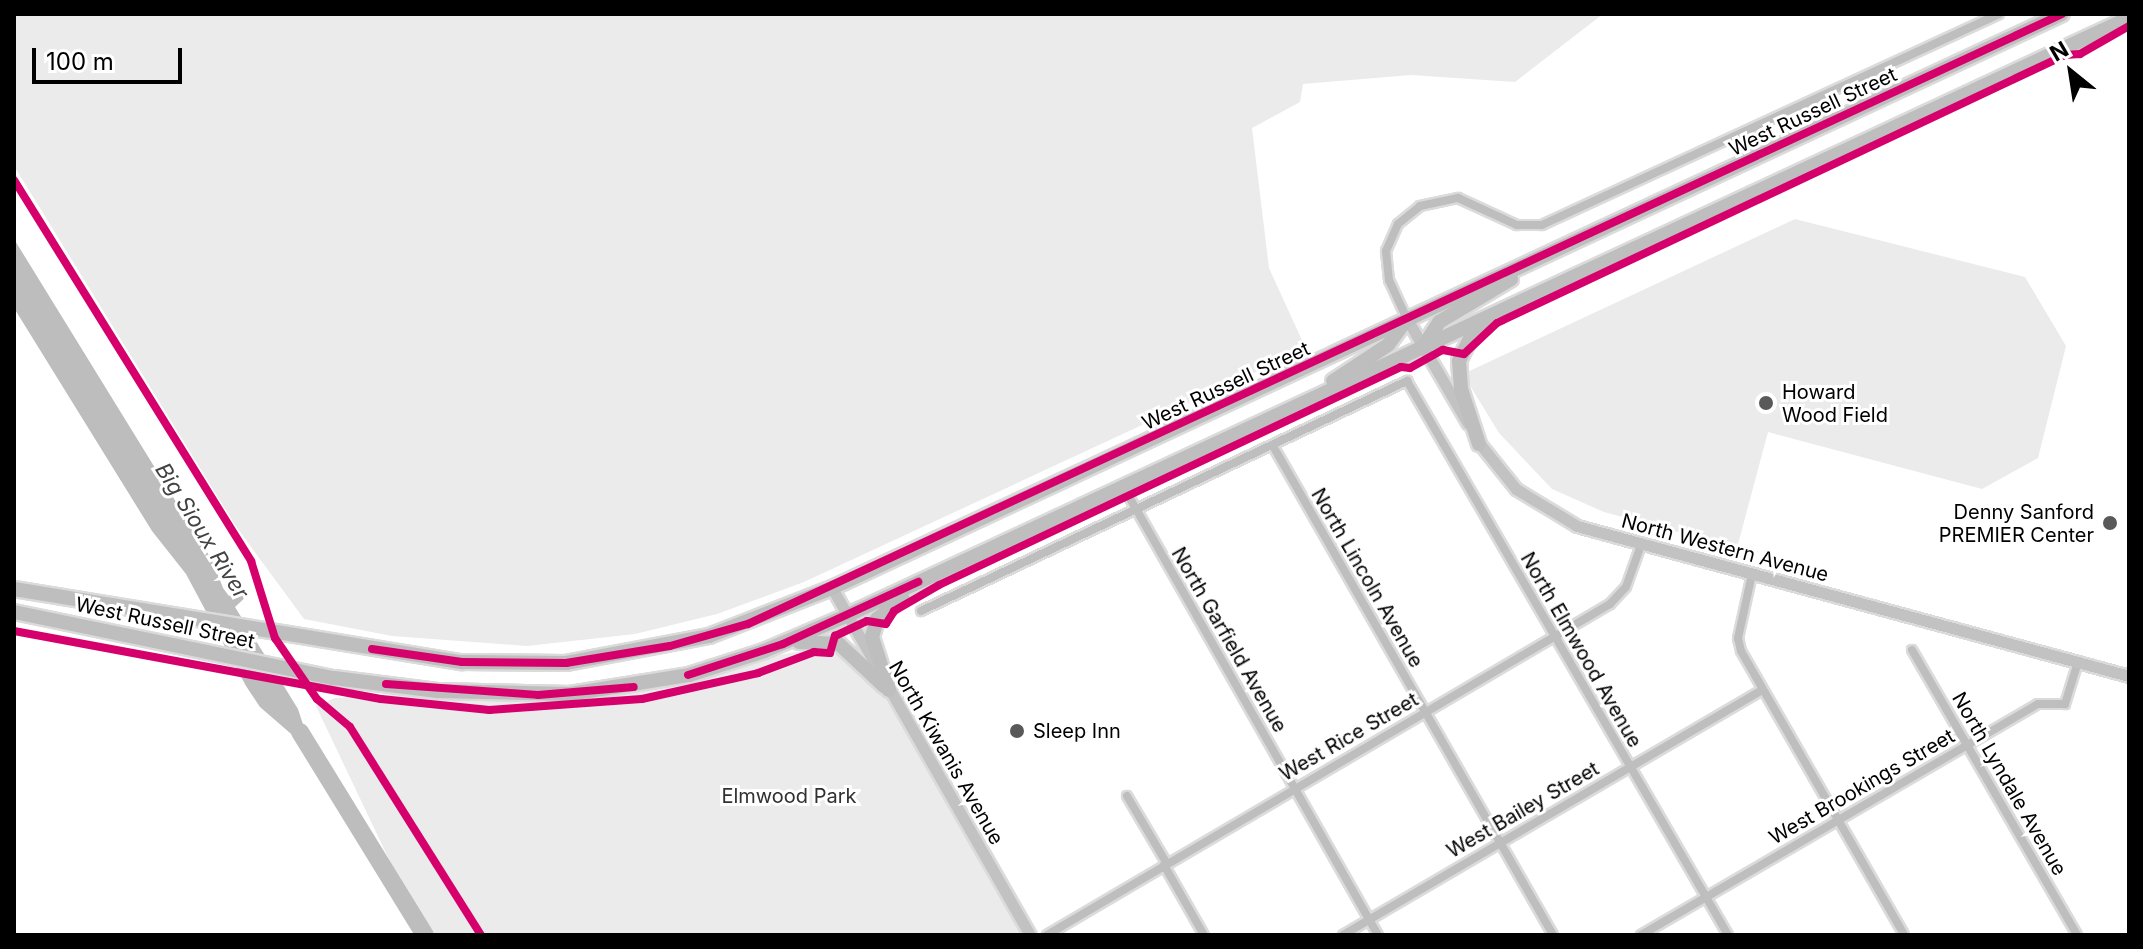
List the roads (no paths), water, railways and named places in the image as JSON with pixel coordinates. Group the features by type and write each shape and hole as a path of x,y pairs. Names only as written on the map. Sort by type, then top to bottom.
{"highway":[{"name":"West Russell Street","path":"14,589 166,610 462,662 566,663 709,636 832,588 2062,14"},
{"name":"West Russell Street","path":"14,612 334,678 437,691 570,694 659,682 764,651 846,616 2129,18"},
{"path":"1423,347 1439,322 1562,247"},
{"path":"1479,444 1459,380 1460,354 1479,329 1537,294"},
{"path":"1289,409 1388,345 1407,319"},
{"path":"889,690 873,646 877,619 955,564"},
{"path":"764,651 831,640 856,656 889,690"}],"street":[{"name":"West Russell Street","path":"1407,319 1389,280 1386,251 1398,224 1420,206 1458,198 1517,225 1542,225 1999,14"},
{"name":"North Western Avenue","path":"1407,319 1479,444 1503,476 1545,510 1577,526 2129,676"},
{"name":"North Elmwood Avenue","path":"1273,446 1407,381 1728,935"},
{"path":"921,611 1273,446"},
{"name":"North Lincoln Avenue","path":"1273,446 1553,935"},
{"name":"North Garfield Avenue","path":"1123,486 1378,935"},
{"name":"West Rice Street","path":"1047,935 1620,595 1641,545"},
{"path":"1752,574 1738,638 1762,690 1904,935"},
{"name":"North Kiwanis Avenue","path":"832,588 1030,935"},
{"name":"North Lyndale Avenue","path":"1912,650 2077,935"},
{"name":"West Brookings Street","path":"1641,935 2038,704 2065,704 2078,662"},
{"name":"West Bailey Street","path":"1343,935 1762,690"},
{"path":"1127,796 1204,935"}],"waterway":[{"name":"Big Sioux River","path":"300,732 425,935"}],"place":[{"name":"Howard Wood Field","path":"1766,403"},
{"name":"Denny Sanford PREMIER Center","path":"2110,523"},
{"name":"Sleep Inn","path":"1017,731"}],"park label":[{"name":"Elmwood Park","path":"789,796"}]}
